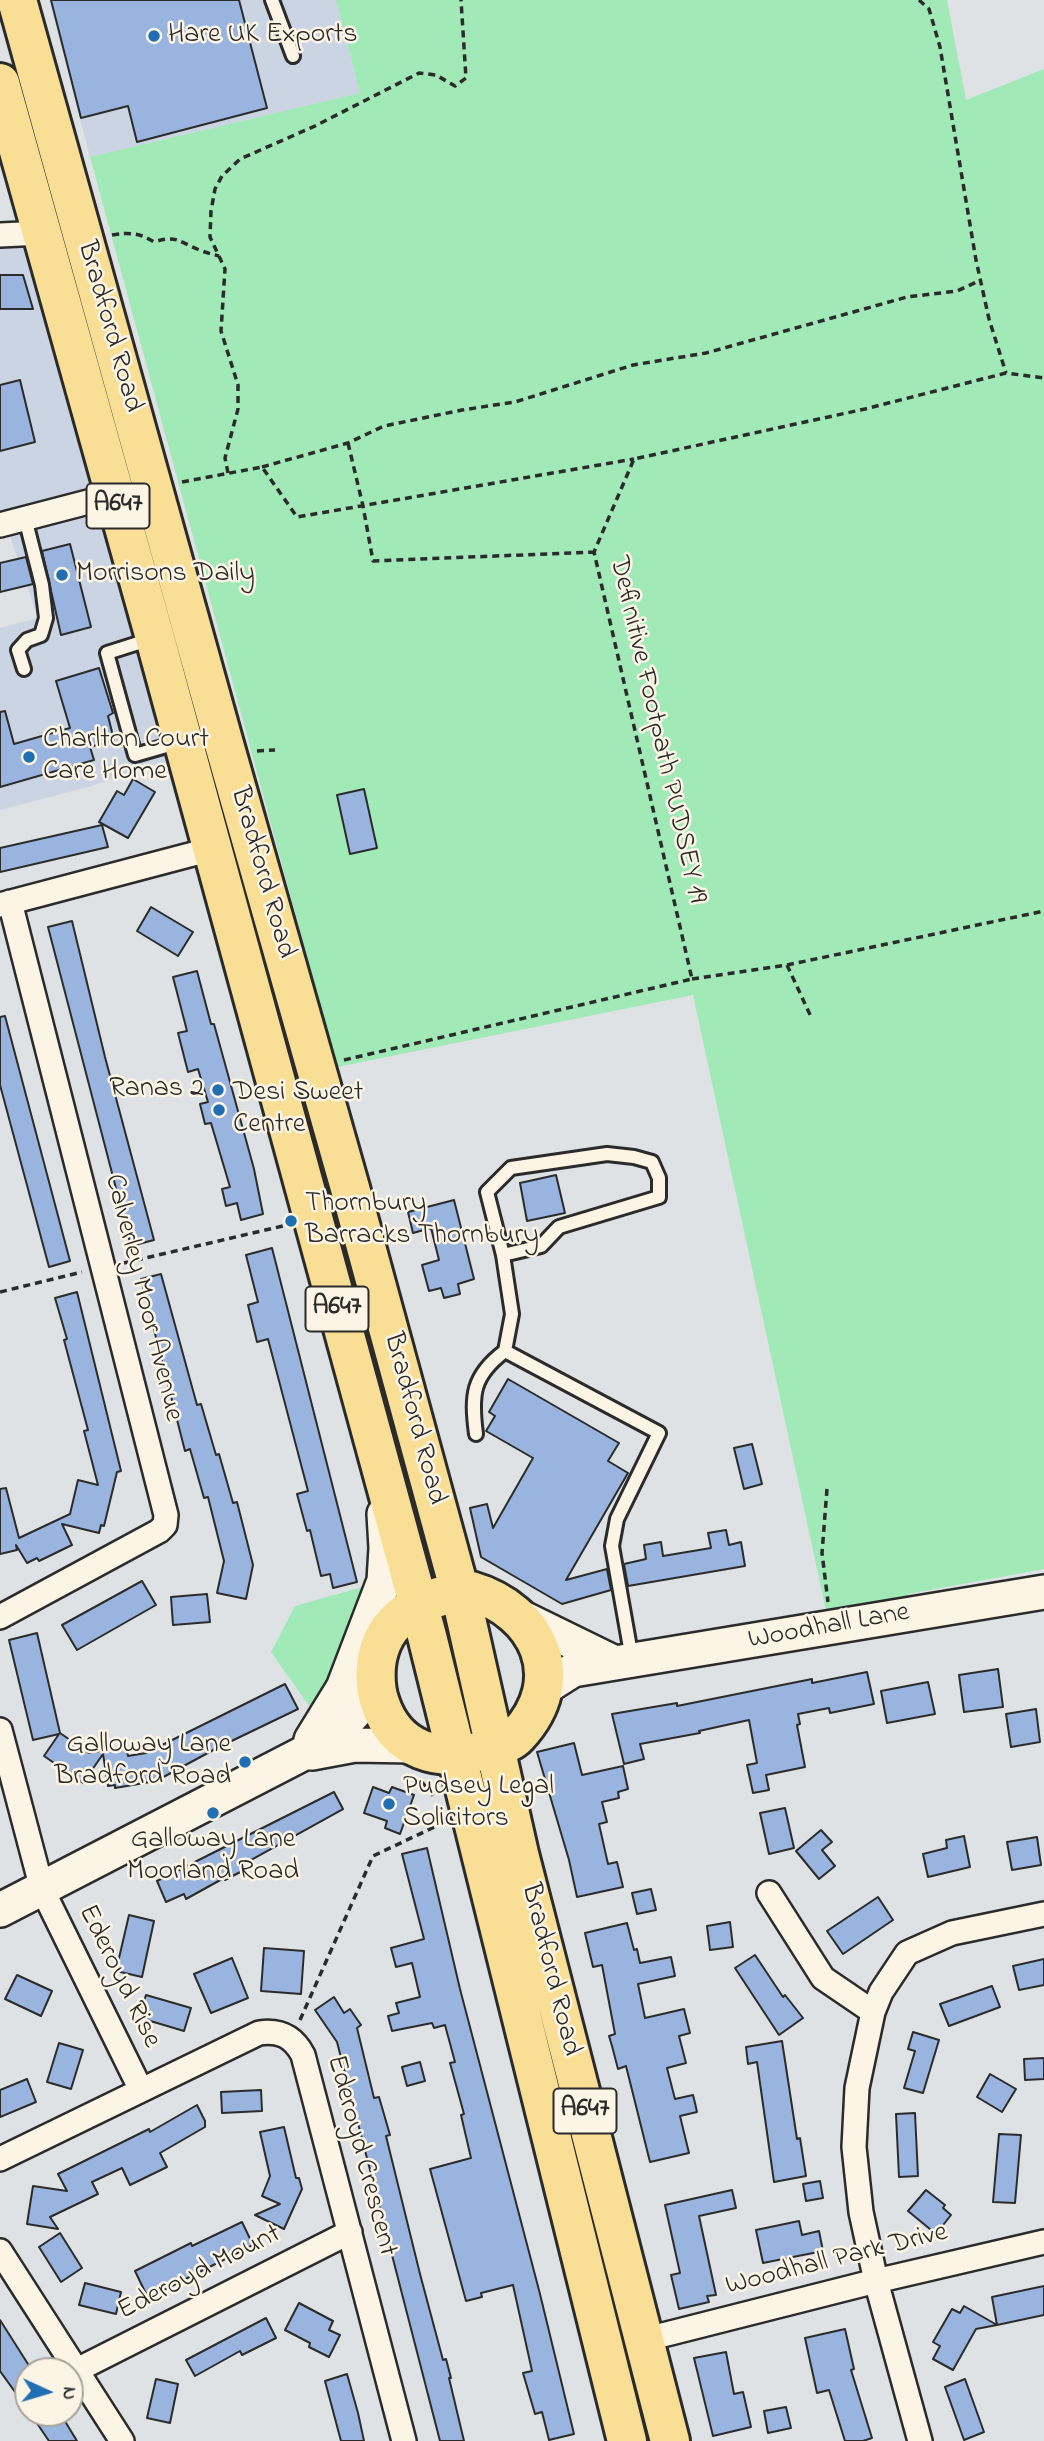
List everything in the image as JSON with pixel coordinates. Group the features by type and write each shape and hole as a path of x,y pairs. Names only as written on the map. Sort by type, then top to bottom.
{"highway":[{"name":"Bradford Road","path":"17,0 350,1188 460,1592 519,1854 670,2441"},
{"name":"Bradford Road","path":"0,83 155,638 418,1605 627,2441"},
{"path":"471,1591 503,1603 529,1628 538,1645 544,1675 543,1689 537,1706 516,1737 495,1747 456,1757 440,1756 412,1746 392,1726 384,1714 376,1689 380,1645 387,1630 401,1616 418,1605 471,1591"}],"main road":[{"path":"302,1754 343,1688 384,1581 386,1548 381,1471"},
{"name":"Woodhall Lane","path":"543,1689 573,1670 622,1660 830,1629 1044,1592"},
{"path":"517,1615 622,1660"},
{"path":"0,1910 302,1754 340,1729 376,1689"},
{"path":"302,1754 355,1745 412,1746"}],"street":[{"path":"0,235 42,233"},
{"path":"0,525 115,495"},
{"path":"5,904 212,849"},
{"name":"Calverley Moor Avenue","path":"0,1617 159,1531 165,1525 165,1506 104,1267 5,904"},
{"name":"Ederoyd Rise","path":"0,1730 42,1889 141,2090"},
{"path":"769,1893 823,1978 873,2012"},
{"path":"920,2441 876,2281 861,2212 854,2147 856,2088 873,2012 881,1992 907,1953 952,1933 1044,1914"},
{"name":"Ederoyd Crescent","path":"0,2159 259,2033 271,2031 292,2039 303,2055 404,2441"},
{"name":"Ederoyd Mount","path":"84,2366 350,2232"},
{"name":"Woodhall Park Drive","path":"643,2340 1044,2242"},
{"path":"0,2251 69,2357"},
{"path":"84,2381 122,2441"}],"lane":[{"path":"272,0 293,56"},
{"path":"24,669 18,650 27,640 41,635 46,618 42,585 25,519"},
{"path":"155,638 107,653 135,755 183,741"},
{"path":"475,1434 474,1390 479,1375 505,1350 512,1314 503,1255 487,1192 511,1168 607,1154 652,1162 659,1178 659,1197 559,1227 541,1246 503,1255"},
{"path":"505,1350 659,1433 617,1519 612,1546 622,1660"}],"path":[{"path":"228,474 225,458 238,409 238,385 221,331 225,269 210,237 215,189 222,176 240,159 315,126 419,74 436,75 455,86 466,78 461,0"},
{"path":"919,0 929,9 940,47 981,280 989,319 1006,373"},
{"path":"84,240 128,232 142,235 154,242 166,238 179,239 197,249 219,256"},
{"path":"153,489 262,467 348,443 384,426 515,402 633,365 706,353 907,297 957,291 981,280"},
{"path":"262,467 297,517 634,459 864,409 1006,373 1044,378"},
{"path":"348,443 373,561 594,552"},
{"name":"Definitive Footpath PUDSEY 19","path":"634,459 594,552 692,979"},
{"path":"254,751 275,750"},
{"path":"342,1060 692,979 787,965 1044,911"},
{"path":"787,965 812,1019"},
{"path":"0,1292 312,1219"},
{"path":"827,1489 822,1553 830,1629"},
{"path":"292,2039 373,1856 453,1819 470,1815"}],"shaded area":[{"name":"Hare UK Exports","path":"49,0 336,0 360,93 90,157"},
{"path":"0,232 42,233 188,760 161,763 88,787 0,810 0,628 38,618 6,524 0,525"}],"green space":[{"path":"336,0 947,0 966,100 1044,69 1044,1569 908,1594 919,1612 830,1629 693,995 337,1067 90,157 360,93"},
{"path":"384,1581 321,1723 271,1652 295,1606"}],"building":[{"name":"Hare UK Exports","path":"51,0 239,0 267,108 137,142 128,106 81,118"},
{"path":"0,275 23,275 33,309 0,309"},
{"path":"20,380 35,442 0,451 0,385"},
{"name":"Morrisons Daily","path":"70,544 91,627 61,635 42,551"},
{"path":"26,557 33,584 0,592 0,563"},
{"path":"99,668 113,713 108,716 114,740 90,747 94,760 0,787 0,712 5,711 14,744 70,728 56,681"},
{"path":"133,779 155,792 128,838 99,822 117,791 124,795"},
{"path":"364,789 377,848 350,854 337,795"},
{"path":"102,825 108,847 0,872 0,848"},
{"path":"151,907 193,932 178,956 137,931"},
{"path":"72,921 154,1240 131,1246 48,927"},
{"path":"197,971 254,1169 263,1214 241,1220 237,1203 226,1206 222,1189 230,1187 211,1123 205,1124 200,1104 208,1102 198,1069 188,1072 178,1033 187,1031 173,977"},
{"path":"5,1016 70,1261 49,1267 0,1085 0,1017"},
{"path":"556,1175 565,1213 527,1221 520,1183"},
{"path":"454,1200 474,1279 458,1284 460,1294 444,1298 441,1288 429,1291 422,1265 439,1260 431,1228 413,1233 408,1212"},
{"path":"272,1248 357,1582 333,1588 330,1574 321,1576 310,1530 307,1531 297,1494 308,1491 268,1339 257,1342 248,1305 258,1302 246,1255"},
{"path":"161,1274 197,1405 201,1404 233,1503 237,1502 253,1565 246,1599 217,1593 224,1561 208,1497 204,1498 190,1449 185,1451 141,1279"},
{"path":"77,1292 121,1471 117,1472 104,1526 101,1525 99,1533 62,1524 72,1545 39,1561 37,1558 27,1563 16,1545 17,1550 0,1554 0,1489 6,1488 19,1538 70,1514 78,1480 98,1485 84,1431 88,1430 55,1298"},
{"path":"508,1379 619,1443 608,1461 628,1473 566,1580 607,1569 611,1590 562,1604 481,1557 470,1508 487,1504 493,1528 533,1458 486,1431 495,1416 489,1412"},
{"path":"752,1444 762,1484 744,1489 734,1448"},
{"path":"726,1530 729,1545 741,1542 745,1566 628,1586 624,1564 646,1559 644,1545 661,1542 663,1556 711,1548 708,1533"},
{"path":"142,1581 156,1605 77,1650 62,1625"},
{"path":"207,1594 210,1622 173,1625 171,1597"},
{"path":"37,1633 60,1733 89,1753 126,1746 128,1756 146,1753 285,1684 298,1709 156,1781 115,1788 115,1785 108,1786 103,1754 83,1783 44,1756 59,1734 33,1740 9,1640"},
{"path":"998,1669 1003,1707 964,1712 959,1675"},
{"path":"867,1672 874,1704 830,1713 829,1708 798,1714 800,1724 797,1725 805,1767 766,1775 769,1790 753,1793 747,1765 757,1763 749,1720 699,1731 700,1733 640,1744 644,1759 624,1764 612,1714 677,1703 677,1706 812,1679 812,1683"},
{"path":"928,1682 935,1714 887,1723 881,1691"},
{"path":"1036,1709 1040,1742 1011,1747 1006,1714"},
{"path":"574,1743 582,1775 623,1766 628,1789 618,1792 619,1798 602,1802 607,1822 599,1824 608,1864 617,1862 623,1887 577,1897 569,1860 537,1752"},
{"name":"Pudsey Legal Solicitors","path":"373,1787 389,1793 392,1787 414,1795 400,1834 385,1828 387,1821 364,1813"},
{"path":"334,1792 343,1809 249,1861 243,1865 246,1869 186,1899 184,1894 166,1902 157,1881"},
{"path":"785,1808 794,1848 769,1854 760,1813"},
{"path":"821,1830 832,1842 822,1850 835,1866 819,1879 796,1851"},
{"path":"964,1836 970,1867 928,1877 923,1854 947,1848 946,1840"},
{"path":"1037,1837 1041,1865 1012,1870 1007,1842"},
{"path":"427,1848 460,1989 574,2434 549,2440 542,2412 535,2414 523,2373 532,2371 513,2285 481,2293 482,2297 466,2301 430,2169 471,2158 461,2115 464,2114 450,2063 455,2062 445,2025 434,2028 432,2023 392,2031 388,2016 399,2013 396,2003 420,1997 412,1963 396,1967 391,1948 424,1939 402,1854"},
{"path":"651,1889 656,1910 637,1914 632,1893"},
{"path":"878,1897 893,1920 843,1954 827,1931"},
{"path":"129,1915 154,1921 142,1977 116,1971"},
{"path":"730,1922 733,1947 710,1950 707,1926"},
{"path":"627,1923 640,1963 671,1957 675,1976 638,1984 645,2018 684,2009 690,2033 679,2036 686,2063 667,2068 675,2099 693,2095 697,2112 680,2116 689,2153 650,2162 626,2066 618,2069 609,2036 615,2034 602,1965 593,1967 585,1933"},
{"path":"264,1948 304,1951 301,1994 261,1991"},
{"path":"755,1955 783,1997 785,1995 803,2018 779,2035 735,1968"},
{"path":"232,1958 248,1998 211,2013 194,1974"},
{"path":"1044,1959 1044,1985 1019,1990 1013,1966"},
{"path":"17,1975 52,1991 41,2016 5,1999"},
{"path":"992,1986 1000,2007 949,2026 940,2004"},
{"path":"146,1995 191,2008 184,2031 147,2020 149,2012 141,2010"},
{"path":"334,1997 344,2013 350,2009 361,2025 357,2028 374,2098 379,2097 390,2135 386,2136 443,2360 446,2359 451,2378 464,2441 440,2441 337,2042 315,2010"},
{"path":"913,2032 939,2040 923,2093 904,2088 915,2051 908,2049"},
{"path":"782,2041 797,2139 800,2138 806,2176 774,2182 757,2062 748,2064 746,2047"},
{"path":"59,2043 83,2050 71,2089 47,2082"},
{"path":"1044,2058 1044,2079 1025,2080 1024,2059"},
{"path":"420,2062 425,2081 407,2086 402,2067"},
{"path":"990,2074 1016,2089 1002,2112 977,2097"},
{"path":"27,2079 36,2102 0,2117 0,2090"},
{"path":"261,2090 262,2111 222,2113 221,2092"},
{"path":"197,2105 205,2127 160,2153 167,2167 130,2185 122,2168 92,2182 98,2194 50,2217 58,2229 27,2224 33,2186 67,2191 58,2174 149,2129 150,2132"},
{"path":"915,2113 918,2176 899,2177 896,2114"},
{"path":"284,2127 296,2178 299,2178 302,2189 284,2229 255,2215 280,2204 262,2196 270,2176 260,2132"},
{"path":"999,2134 1021,2135 1015,2203 993,2202"},
{"path":"820,2181 823,2198 806,2201 803,2184"},
{"path":"732,2190 736,2208 699,2216 716,2295 707,2296 709,2302 679,2309 671,2275 680,2273 665,2205"},
{"path":"926,2190 945,2205 943,2208 951,2215 936,2234 908,2211"},
{"path":"799,2221 802,2235 819,2231 823,2251 763,2263 756,2230"},
{"path":"242,2222 253,2245 148,2298 135,2271 191,2243 192,2246"},
{"path":"60,2233 82,2268 61,2282 39,2247"},
{"path":"85,2283 121,2292 116,2314 79,2305"},
{"path":"1044,2286 1044,2315 997,2325 992,2297"},
{"path":"299,2303 333,2321 329,2330 340,2335 329,2357 285,2330"},
{"path":"964,2306 997,2325 976,2329 953,2370 933,2359 940,2346 933,2342 952,2309 960,2313"},
{"path":"266,2318 276,2338 242,2355 240,2351 195,2376 186,2360"},
{"path":"0,2320 24,2357 14,2357 14,2390 0,2371"},
{"path":"845,2329 854,2369 851,2370 872,2438 863,2441 845,2441 829,2390 817,2393 805,2338"},
{"path":"726,2352 734,2394 743,2392 751,2427 713,2436 694,2358"},
{"path":"347,2374 364,2441 341,2441 325,2381"},
{"path":"156,2379 178,2384 170,2423 147,2418"},
{"path":"965,2379 984,2432 964,2440 945,2387"},
{"path":"786,2407 791,2428 768,2433 764,2411"},
{"path":"40,2427 68,2427 77,2441 49,2441"}],"place":[{"name":"Hare UK Exports","path":"154,36"},
{"name":"Morrisons Daily","path":"62,575"},
{"name":"Charlton Court Care Home","path":"29,757"},
{"name":"Ranas 2","path":"218,1090"},
{"name":"Desi Sweet Centre","path":"219,1110"},
{"name":"Thornbury Barracks Thornbury","path":"291,1221"},
{"name":"Galloway Lane Bradford Road","path":"245,1762"},
{"name":"Pudsey Legal Solicitors","path":"389,1804"},
{"name":"Galloway Lane Moorland Road","path":"213,1813"}]}
